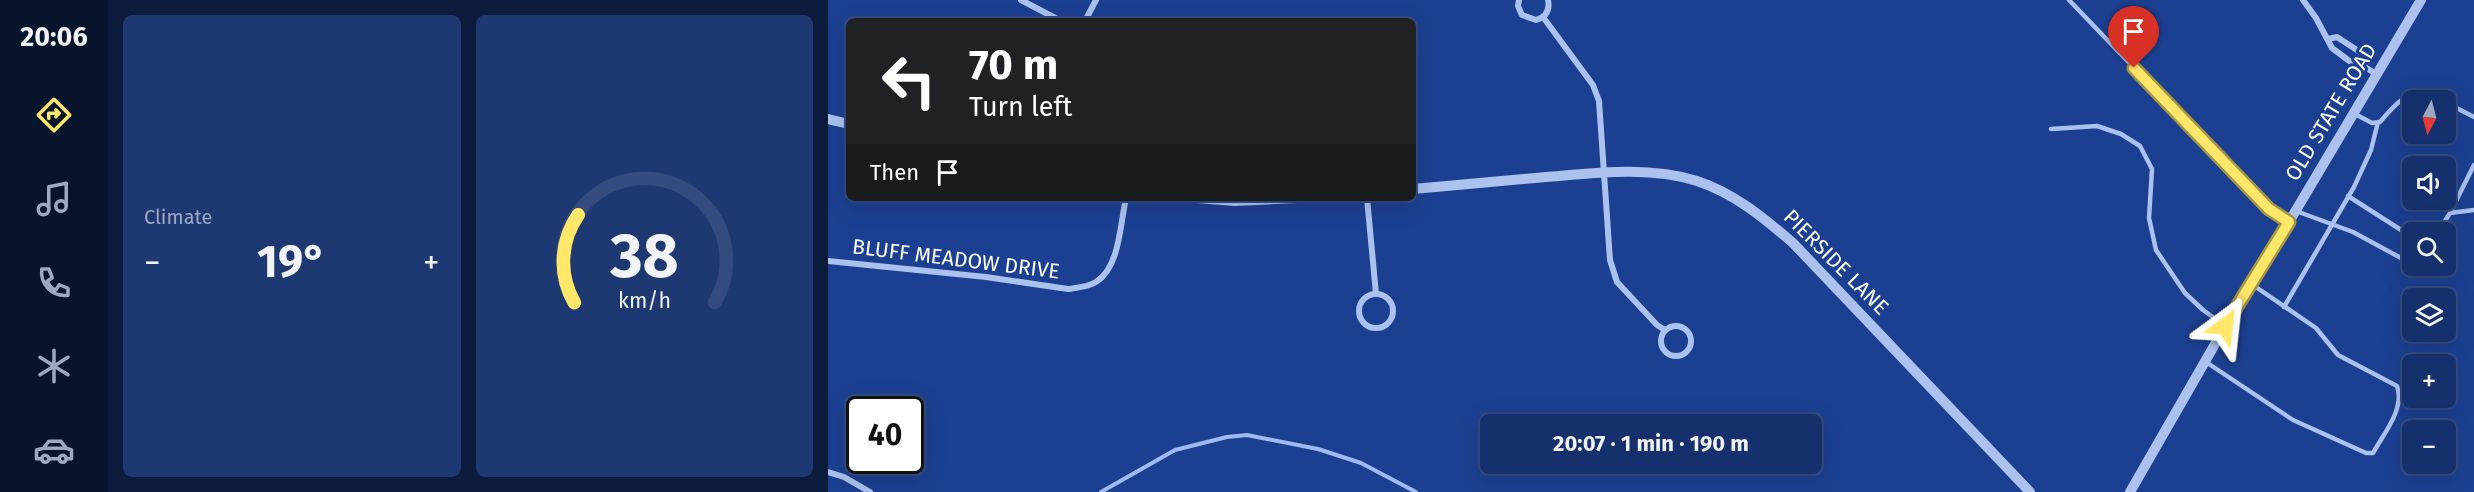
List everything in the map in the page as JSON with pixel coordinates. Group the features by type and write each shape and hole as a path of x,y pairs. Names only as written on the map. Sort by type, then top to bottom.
{"street":[{"path":"1021,0 1055,18"},
{"path":"1087,18 1096,0"},
{"path":"1519,0 1520,11 1526,18 1536,20 1543,17 1549,7 1548,0"},
{"name":"OLD STATE ROAD","path":"2130,492 2250,283 2296,211 2421,0"},
{"path":"2306,2 2332,48 2356,66 2365,67 2376,74"},
{"path":"1543,17 1593,85 1599,101 1610,261 1617,282 1657,325 1665,330"},
{"path":"2328,39 2337,37 2363,54 2365,67"},
{"path":"828,119 846,123"},
{"name":"PIERSIDE LANE","path":"1416,189 1604,172 1668,175 1697,182 1729,195 1760,215 1793,243 2030,492"},
{"name":"BLUFF MEADOW DRIVE","path":"828,261 986,277 1068,289 1081,287 1094,284 1107,273 1114,258 1125,201"},
{"path":"1368,201 1376,294"},
{"path":"1376,294 1390,302 1393,312 1387,325 1375,328 1363,322 1360,311 1364,300 1376,294"},
{"path":"1680,326 1688,332 1691,342 1687,351 1678,355 1665,351 1661,338 1665,330 1680,326"},
{"path":"828,472 844,477 870,492"}],"lane":[{"path":"2069,0 2269,209 2289,222"},
{"path":"2353,113 2372,123 2378,122 2402,102"},
{"path":"2456,107 2474,117"},
{"path":"2284,307 2348,196 2371,150 2378,122"},
{"path":"2051,129 2097,126 2121,134 2140,146 2152,169 2149,218 2156,250 2186,293 2203,310 2225,326"},
{"path":"2444,222 2474,165"},
{"path":"2348,196 2402,231"},
{"path":"2450,213 2474,210"},
{"path":"2296,211 2353,232 2402,259"},
{"path":"2206,362 2293,420 2366,453 2373,453 2398,409 2400,396 2397,386 2338,355 2316,328 2250,283"}],"waterway":[{"path":"1101,492 1175,450 1227,437 1247,435 1318,449 1361,463 1416,492"}],"route":[{"path":"2134,68 2269,209 2289,222 2225,326"}]}
